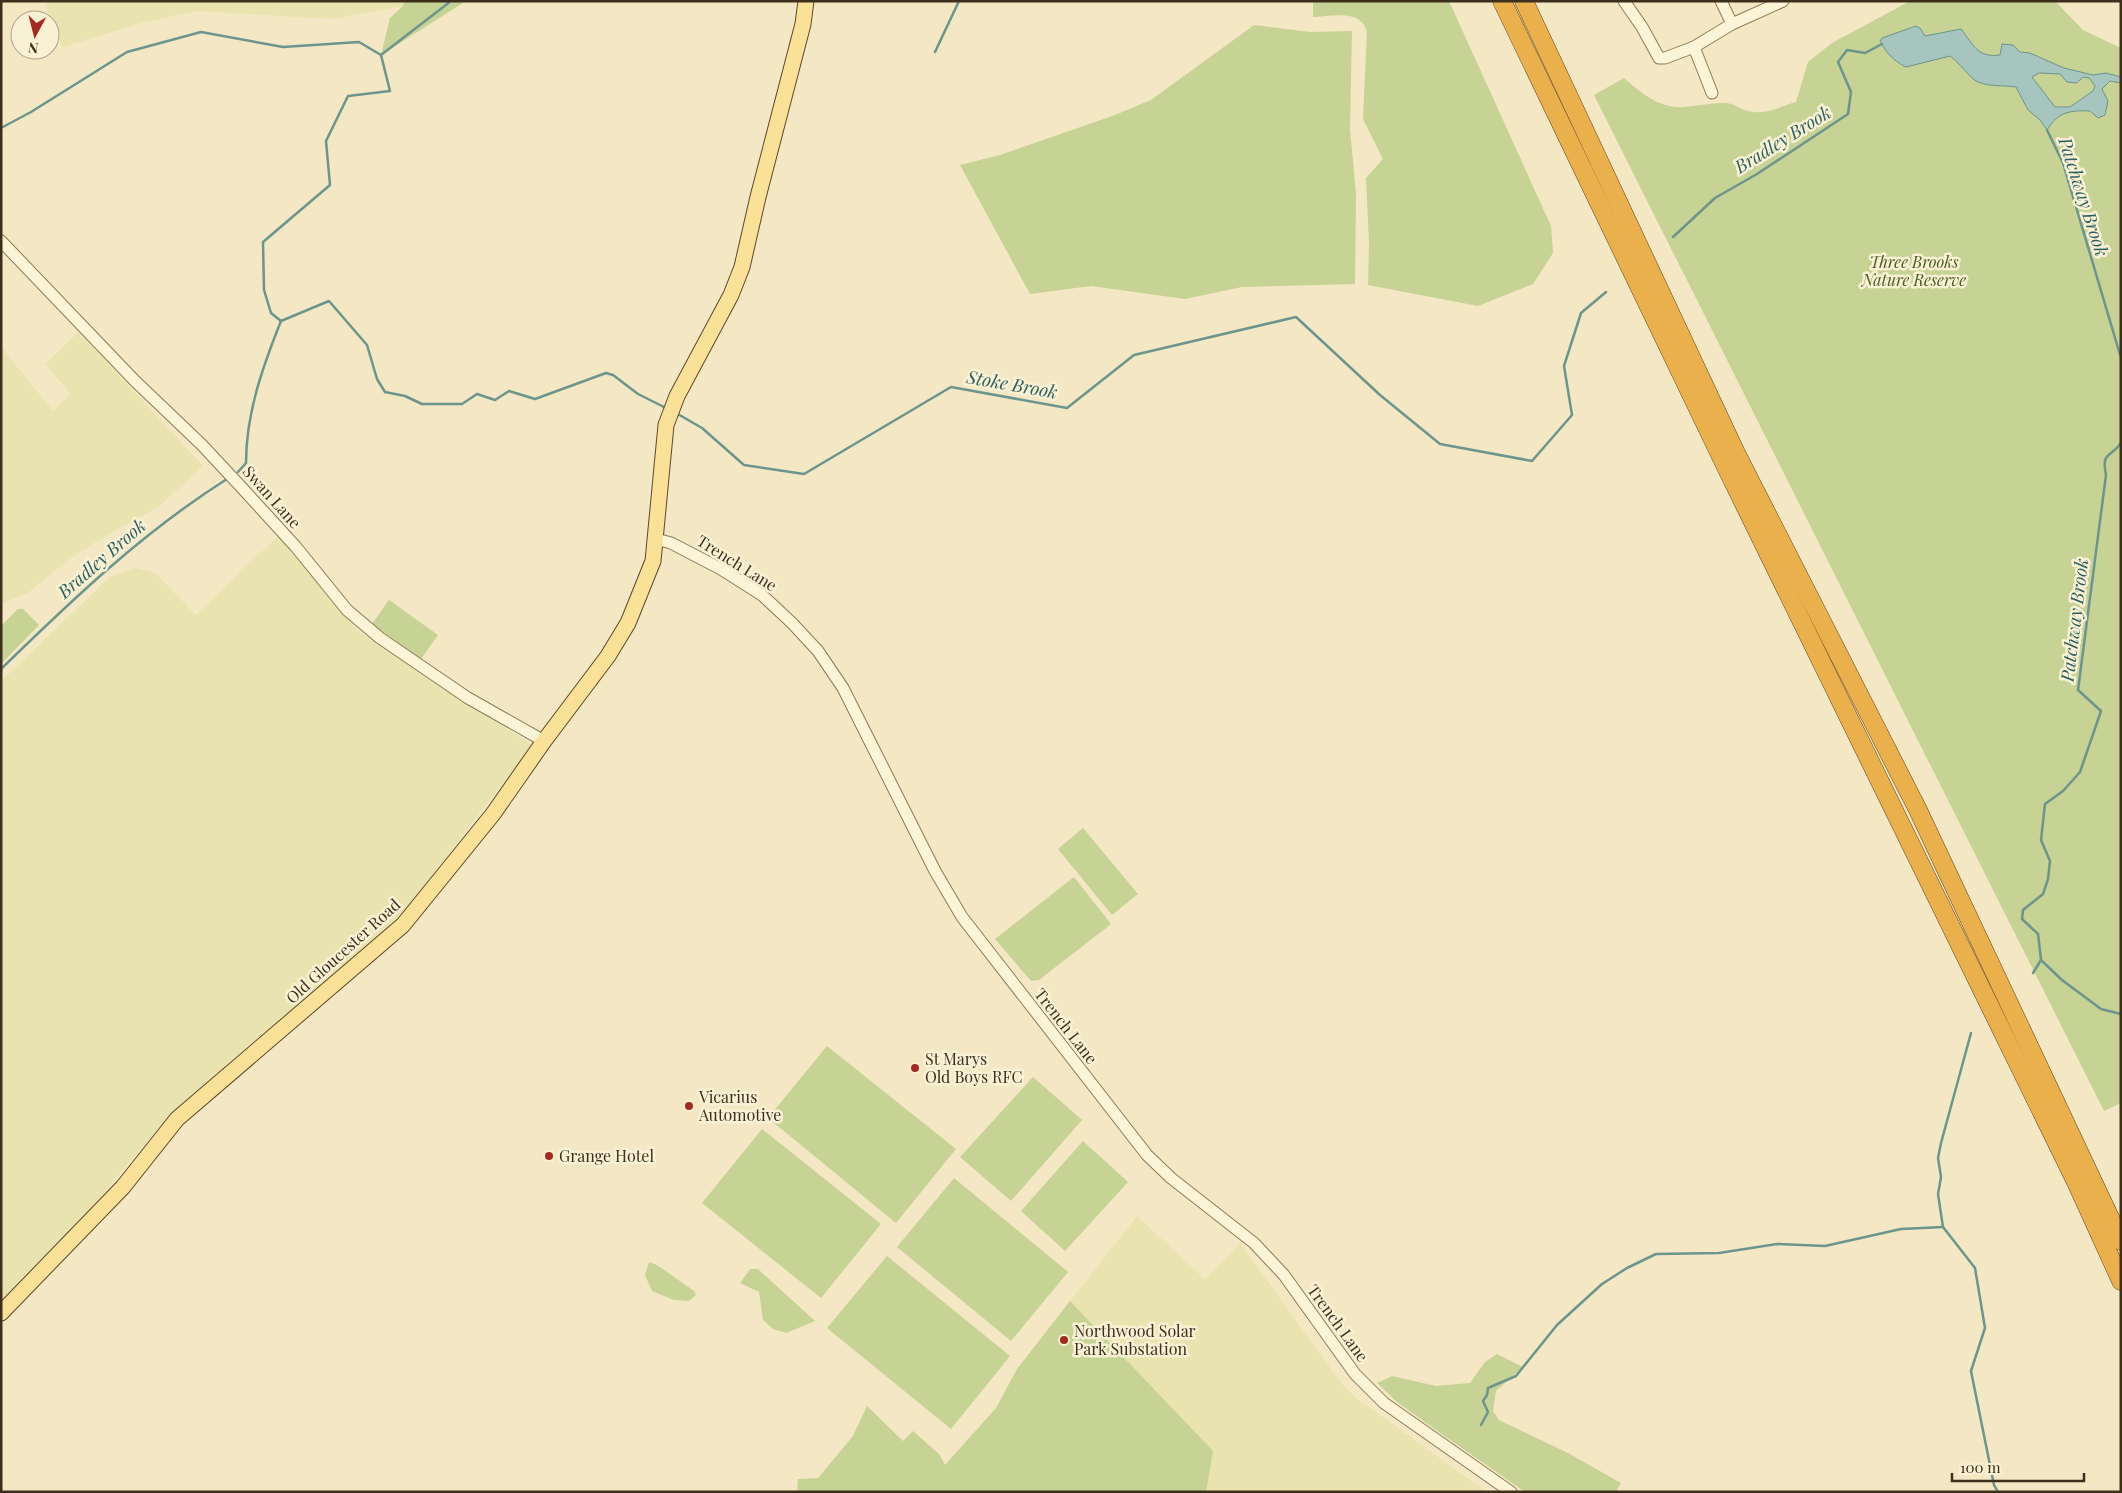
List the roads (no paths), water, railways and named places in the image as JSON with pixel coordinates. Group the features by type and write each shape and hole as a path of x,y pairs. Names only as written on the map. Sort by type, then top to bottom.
{"highway":[{"path":"1502,1 1729,474 2076,1182 2121,1281"},
{"path":"1524,1 1736,453 1918,810 2121,1240"}],"main road":[{"name":"Old Gloucester Road","path":"1,1313 123,1187 177,1119 403,924 493,814 544,741 608,656 628,623 653,561 666,425 677,396 731,295 742,267 758,197 803,24 806,1"}],"street":[{"path":"1624,1 1660,58 1665,58 1694,47 1732,24 1783,1"},
{"path":"1721,1 1732,24"},
{"path":"1694,47 1712,93"},
{"name":"Swan Lane","path":"1,241 243,489 296,547 347,610 380,638 460,692 544,741"},
{"name":"Trench Lane","path":"656,539 672,542 721,569 762,595 792,622 818,651 843,688 934,871 962,917 1146,1155 1171,1178 1254,1243 1284,1276 1355,1374 1384,1403 1511,1492"}],"water":[{"path":"1916,26 1920,28 1925,36 1961,29 1977,49 1986,54 2000,55 2002,44 2013,45 2020,52 2030,53 2064,68 2093,75 2106,73 2121,77 2121,83 2110,81 2102,89 2108,101 2105,115 2098,118 2090,111 2065,113 2056,119 2047,130 2040,120 2028,110 2016,87 1980,83 1950,56 1906,67 1894,60 1888,53 1880,41 1882,38","holes":["2039,73 2060,74 2067,82 2077,83 2083,77 2089,78 2095,86 2093,91 2070,107 2055,107 2032,77"]}],"waterway":[{"name":"Bradley Brook","path":"281,321 271,313 264,290 263,242 330,185 326,141 348,96 390,91 381,55 451,1"},
{"path":"935,52 959,1"},
{"path":"1,128 31,112 127,52 201,32 283,47 359,42 381,55"},
{"name":"Bradley Brook","path":"1673,237 1715,198 1757,174 1848,114 1851,92 1838,62 1847,50 1865,53 1882,44"},
{"name":"Patchway Brook","path":"2047,130 2063,163 2121,358"},
{"name":"Stoke Brook","path":"676,413 702,428 744,465 804,474 951,387 1067,408 1134,355 1296,317 1380,395 1440,444 1532,461 1572,415 1564,366 1581,313 1606,292"},
{"name":"Stoke Brook","path":"281,321 329,301 367,345 377,379 385,392 405,396 422,404 462,404 477,394 495,400 509,391 535,399 606,373 613,375 638,394 666,408"},
{"name":"Bradley Brook","path":"238,472 246,463 252,408 262,373 281,321"},
{"name":"Patchway Brook","path":"2121,443 2106,458 2105,462 2106,475 2078,690 2101,711 2080,772 2063,791 2045,804 2041,840 2050,861 2048,879 2043,894 2023,910 2022,919 2038,934 2041,960 2062,980 2101,1009 2121,1014"},
{"name":"Bradley Brook","path":"1,669 54,618 137,544 166,521 227,479"},
{"path":"2033,973 2041,960"},
{"path":"1971,1033 1941,1143 1938,1158 1941,1177 1938,1194 1943,1227 1975,1268 1985,1328 1971,1371 1994,1485 1998,1492"},
{"path":"1481,1425 1488,1412 1483,1401 1487,1395 1488,1388 1516,1376 1557,1325 1602,1284 1627,1268 1656,1254 1719,1253 1777,1244 1825,1246 1901,1229 1943,1227"}],"place":[{"name":"St Marys Old Boys RFC","path":"915,1068"},
{"name":"Vicarius Automotive","path":"689,1106"},
{"name":"Grange Hotel","path":"549,1156"},
{"name":"Northwood Solar Park Substation","path":"1064,1340"}],"park label":[{"name":"Three Brooks Nature Reserve","path":"1914,271"}]}
